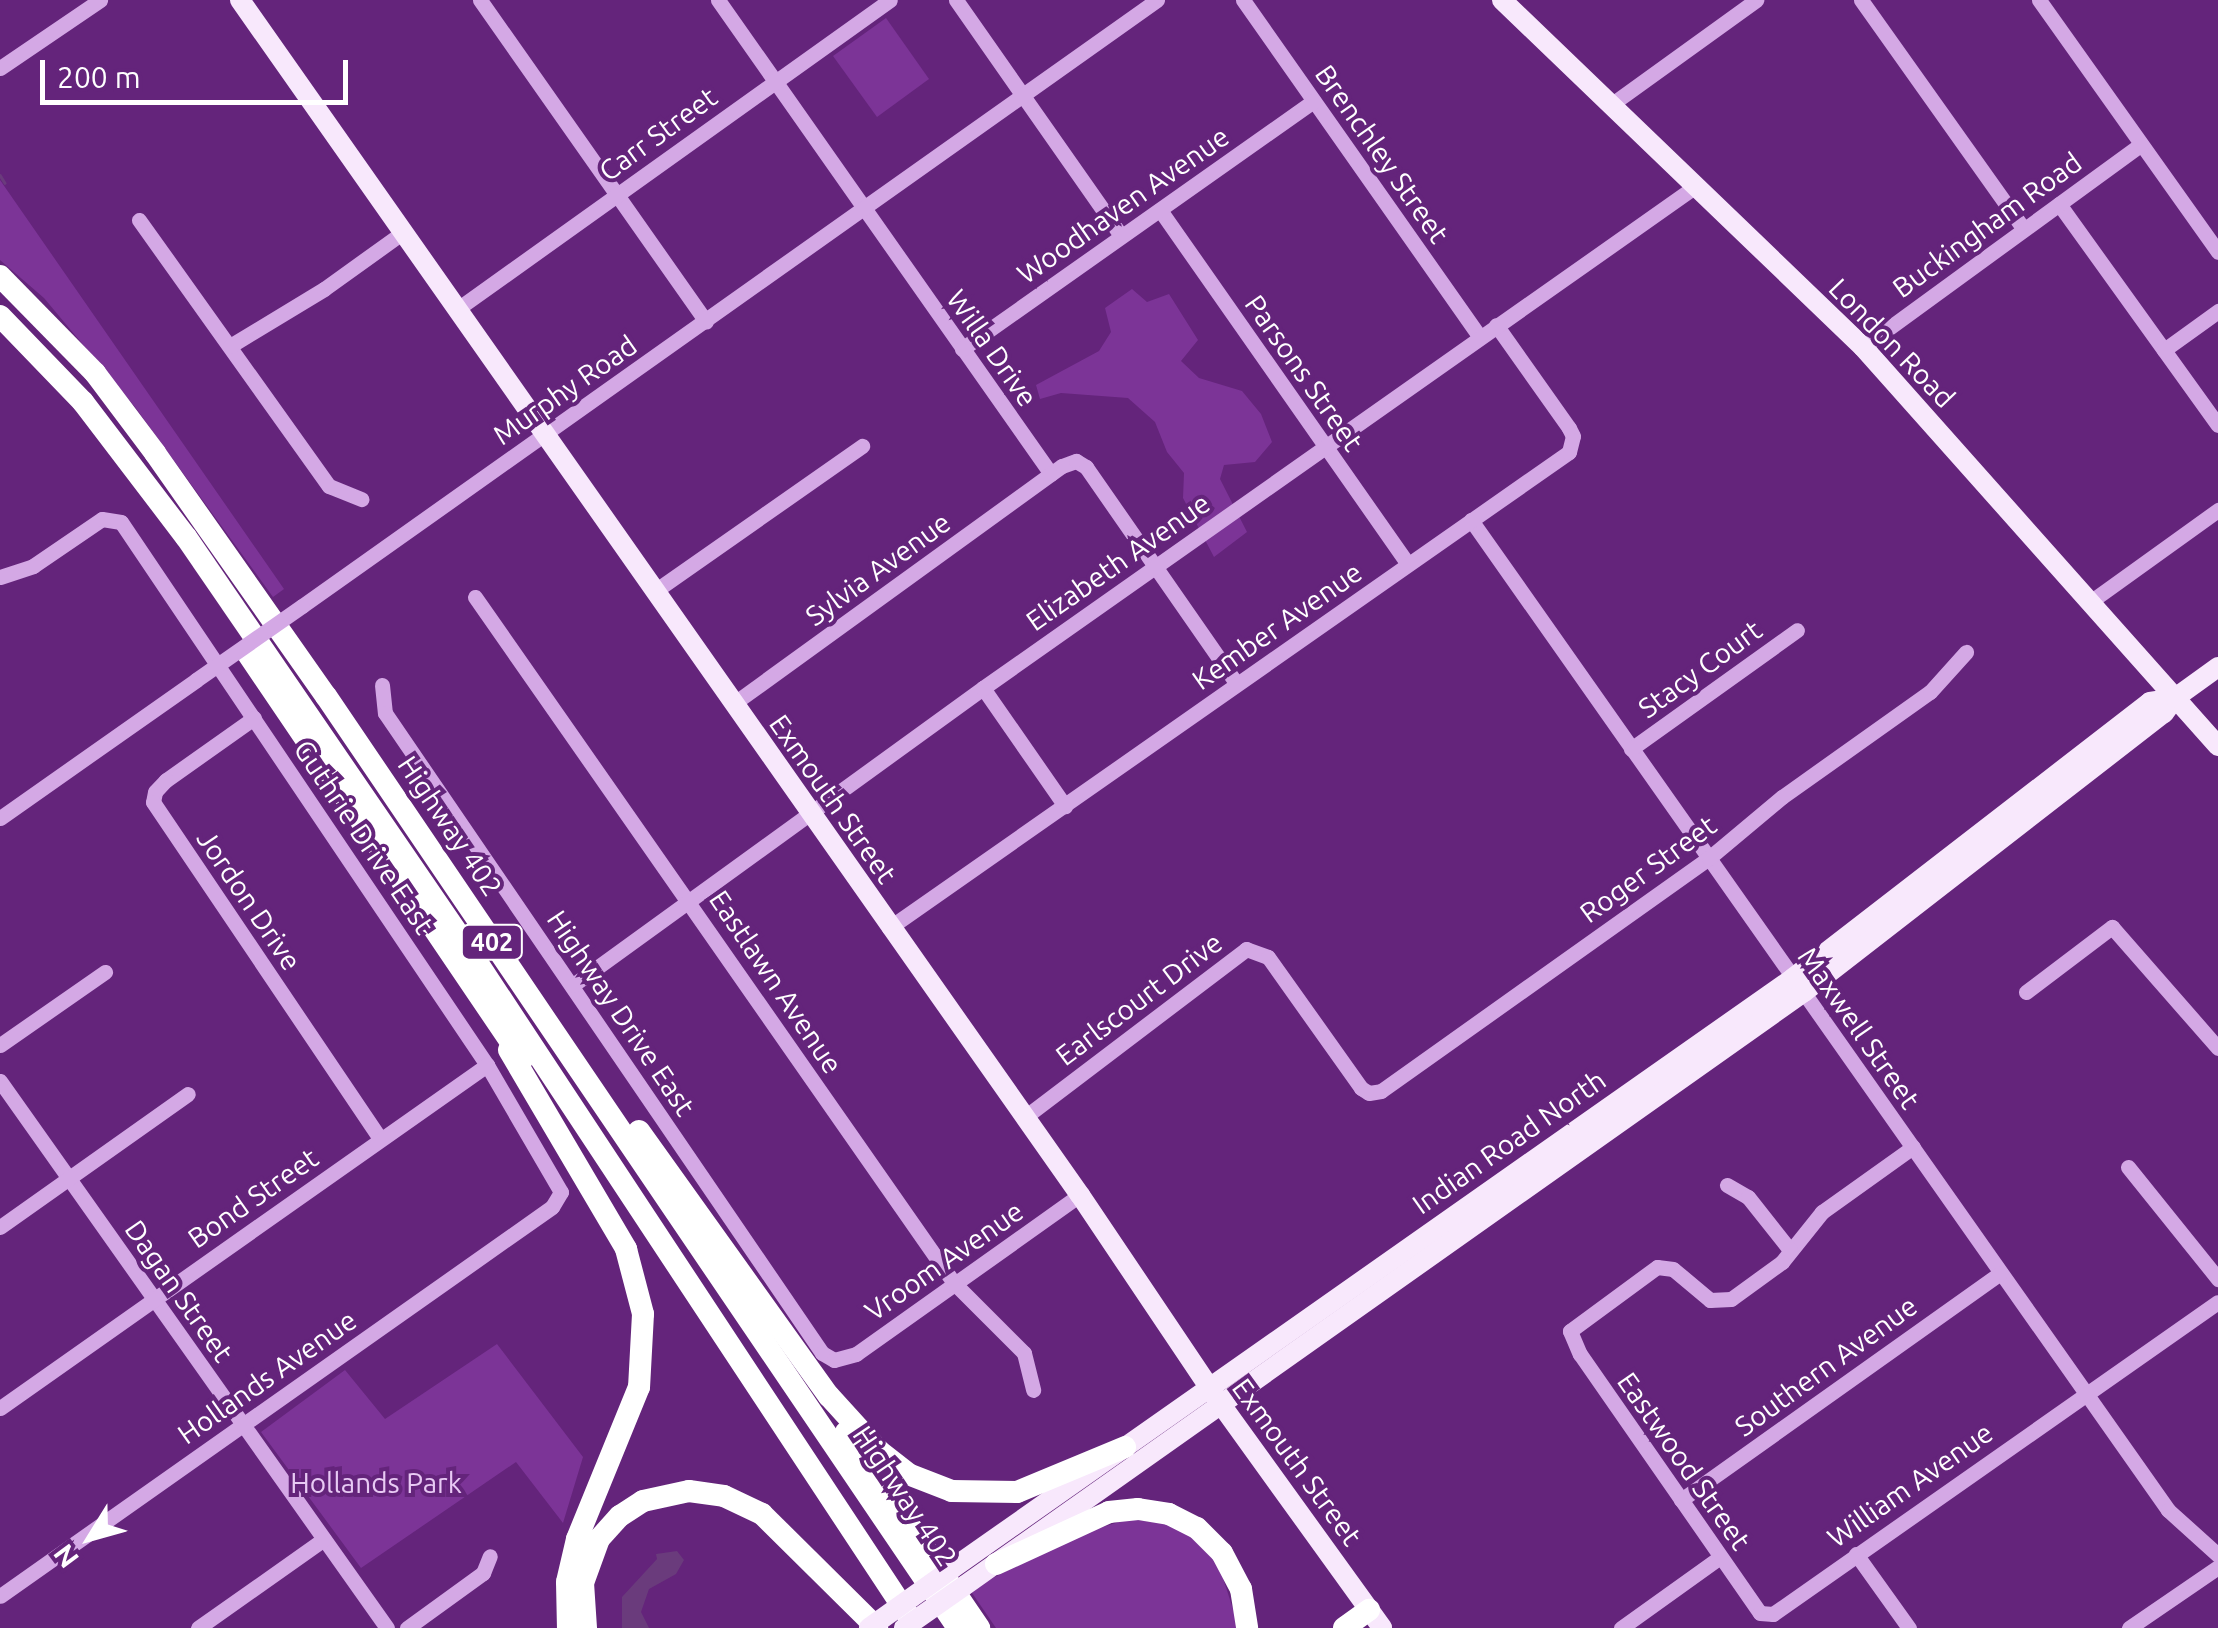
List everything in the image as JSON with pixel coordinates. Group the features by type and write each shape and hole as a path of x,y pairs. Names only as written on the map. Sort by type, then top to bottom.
{"highway":[{"name":"Highway 402","path":"0,276 95,373 326,696 958,1628"},
{"name":"Highway 402","path":"0,316 83,402 152,490 469,950 916,1628"},
{"path":"0,325 126,476 904,1628"},
{"path":"326,696 426,828 766,1312 978,1628"},
{"path":"469,950 545,1055 929,1628"},
{"path":"481,1004 603,1206 641,1293 646,1336 639,1387 623,1436 577,1539 567,1582 568,1628"},
{"path":"766,1312 866,1437 900,1468 938,1488 971,1493 1016,1492 1125,1446"},
{"path":"586,1628 583,1583 600,1539 620,1516 643,1502 688,1490 724,1496 762,1514 877,1628"},
{"path":"996,1564 1109,1512 1138,1509 1169,1514 1197,1528 1222,1552 1241,1588 1247,1628"},
{"path":"1344,1628 1376,1619"}],"main road":[{"name":"Exmouth Street","path":"240,0 1080,1196 1214,1394 1376,1619"},
{"name":"London Road","path":"1502,0 1863,347 2218,746"},
{"name":"Indian Road North","path":"869,1628 958,1577 996,1564 1214,1394 1798,985 2150,702 2175,698 2218,666"},
{"name":"Indian Road North","path":"904,1628 958,1577 1125,1446 1214,1394"}],"street":[{"path":"0,68 100,0"},
{"path":"480,0 706,322"},
{"name":"Willa Drive","path":"718,0 1051,474"},
{"name":"Carr Street","path":"456,310 890,0"},
{"path":"956,0 1121,236"},
{"name":"Murphy Road","path":"0,818 1157,0"},
{"name":"Brenchley Street","path":"1243,0 1480,337"},
{"path":"1612,104 1756,0"},
{"path":"1861,0 2024,230"},
{"path":"2039,0 2218,252"},
{"name":"Woodhaven Avenue","path":"962,349 1314,101"},
{"name":"Buckingham Road","path":"1863,347 2141,144"},
{"name":"Elizabeth Avenue","path":"572,985 983,688 1696,186"},
{"path":"2059,204 2218,425"},
{"name":"Parsons Street","path":"1160,210 1408,564"},
{"path":"139,220 328,486 362,499"},
{"path":"230,346 324,289 402,232"},
{"path":"2164,350 2218,311"},
{"name":"Kember Avenue","path":"889,928 1569,452 1572,444 1568,428 1496,326"},
{"path":"655,591 862,446"},
{"path":"1051,474 1070,463 1082,463 1238,684"},
{"name":"Sylvia Avenue","path":"733,704 1051,474"},
{"path":"2090,602 2218,510"},
{"name":"Guthrie Drive East","path":"0,577 32,566 109,518 126,528 487,1065 560,1187 560,1197"},
{"name":"Maxwell Street","path":"1471,520 2084,1394 2168,1510 2218,1555"},
{"name":"Eastlawn Avenue","path":"475,597 691,900 954,1283 1024,1352 1033,1390"},
{"name":"Stacy Court","path":"1631,749 1798,630"},
{"name":"Roger Street","path":"1350,1073 1365,1092 1381,1091 1708,858 1782,797 1930,692 1966,652"},
{"name":"Highway Drive East","path":"382,685 385,713 822,1352 834,1360"},
{"path":"983,688 1065,806"},
{"name":"Jordon Drive","path":"254,718 166,780 155,792 153,802 380,1138"},
{"path":"2026,992 2112,928 2218,1048"},
{"name":"Earlscourt Drive","path":"1025,1118 1246,949 1268,957 1350,1073"},
{"path":"0,1045 104,972"},
{"name":"Bond Street","path":"0,1408 487,1065"},
{"name":"Dagan Street","path":"0,1081 387,1628"},
{"path":"0,1227 188,1094"},
{"path":"1727,1185 1748,1198 1790,1250 1822,1212 1914,1148"},
{"path":"2128,1167 2218,1279"},
{"name":"Vroom Avenue","path":"834,1360 856,1354 1080,1196"},
{"name":"Hollands Avenue","path":"0,1596 560,1197"},
{"name":"Eastwood Street","path":"1766,1615 1755,1608 1569,1338 1570,1331 1657,1267 1672,1269 1710,1300 1725,1303 1776,1268 1790,1250"},
{"name":"Southern Avenue","path":"1681,1500 2000,1272"},
{"name":"William Avenue","path":"1766,1615 2218,1302"},
{"path":"207,1626 324,1539"},
{"path":"1856,1554 1909,1628"},
{"path":"407,1628 483,1572 490,1556"},
{"path":"1621,1628 1720,1557"},
{"path":"2129,1628 2218,1567"}],"green space":[{"path":"886,18 929,79 877,117 833,56"},
{"path":"0,180 284,589 273,597 135,407 44,298 0,260"},
{"path":"1132,289 1147,302 1169,294 1198,340 1181,361 1199,378 1242,391 1261,414 1272,442 1255,462 1224,465 1220,479 1247,532 1214,557 1183,498 1184,473 1167,452 1155,422 1128,398 1061,393 1040,399 1036,385 1099,351 1111,332 1105,308"},
{"name":"Hollands Park","path":"497,1344 583,1457 563,1523 516,1462 361,1568 261,1432 345,1370 385,1419"},
{"path":"1129,1519 1175,1525 1216,1556 1239,1628 996,1628 970,1590 1076,1535"}],"shaded area":[{"path":"677,1551 684,1560 676,1574 649,1589 641,1612 649,1628 622,1628 622,1597 657,1559 656,1554"}],"waterway":[{"path":"0,175 5,183"}]}
